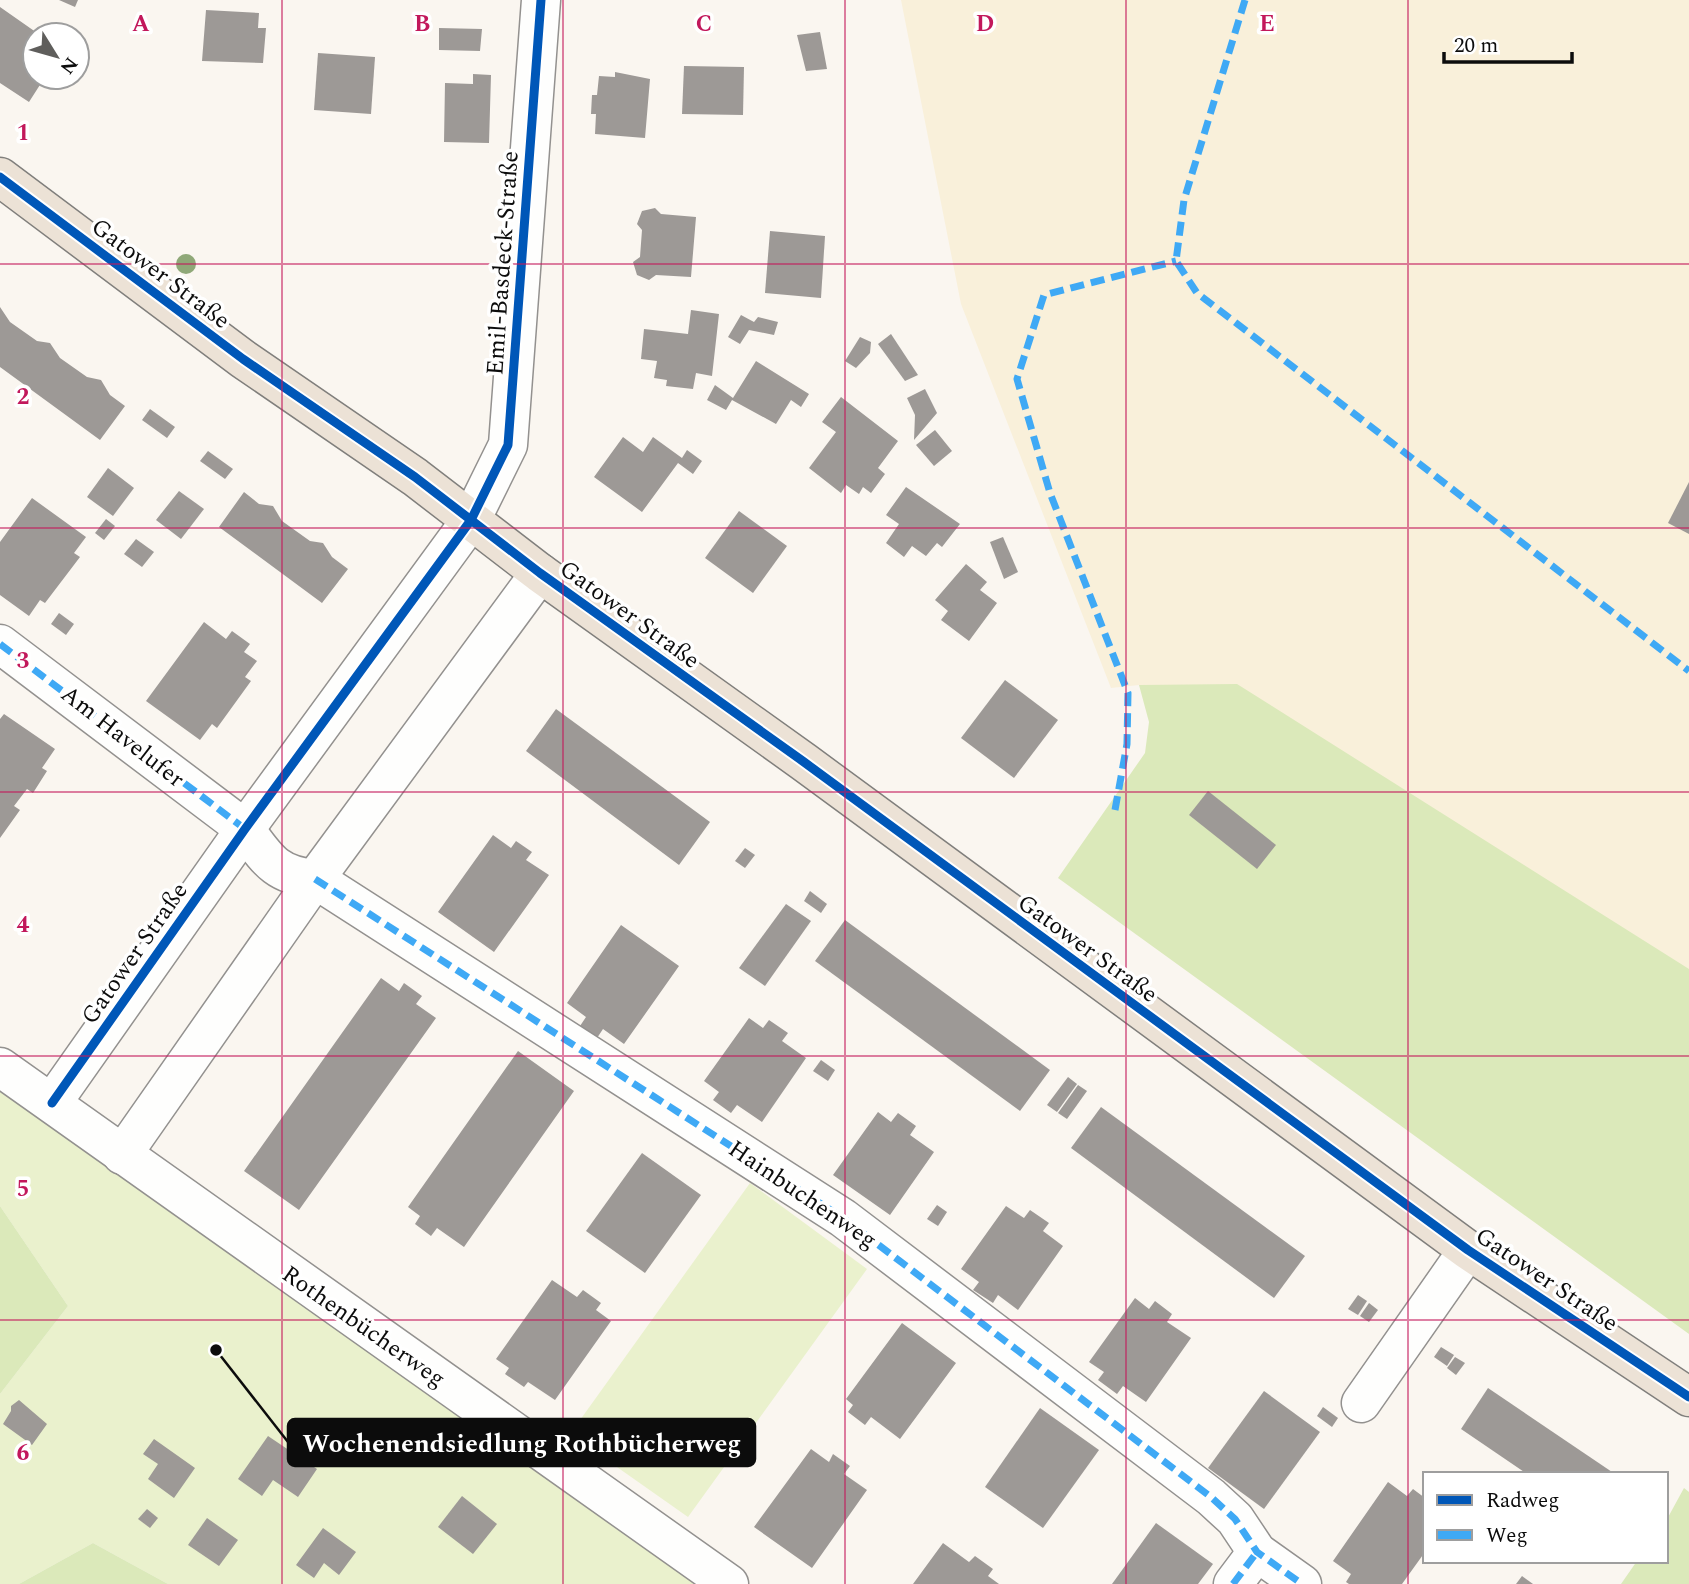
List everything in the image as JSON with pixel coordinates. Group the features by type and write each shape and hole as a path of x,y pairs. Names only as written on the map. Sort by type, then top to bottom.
{"main road":[{"name":"Gatower Straße","path":"0,177 243,359 415,477 540,573 804,762 1468,1250 1689,1397"}],"street":[{"name":"Emil-Basdeck-Straße","path":"471,520 508,446 541,0"},
{"name":"Gatower Straße","path":"52,1102 245,829 471,520"},
{"name":"Gatower Straße","path":"122,1155 315,879 540,573"},
{"name":"Am Havelufer","path":"0,644 245,829"},
{"path":"245,829 267,862 294,877 315,879"},
{"name":"Hainbuchenweg","path":"315,879 843,1218 1211,1497 1235,1519 1257,1552 1302,1584"},
{"name":"Rothenbücherweg","path":"0,1067 729,1584"},
{"path":"1361,1403 1468,1250"},
{"path":"1233,1584 1257,1552"}],"shaded area":[{"path":"901,0 1689,0 1689,973 1139,685 1111,688 961,304"}],"green space":[{"path":"1237,684 1689,969 1689,1334 1058,878 1145,753 1149,722 1139,685"},
{"path":"0,1067 729,1584 168,1584 93,1543 19,1584 0,1584 0,1394 68,1306 0,1206"},
{"path":"750,1183 867,1269 688,1517 570,1434"},
{"path":"0,1206 68,1306 0,1394"},
{"path":"1684,1488 1689,1492 1689,1584 1621,1584 1636,1563 1668,1563 1668,1517"},
{"path":"93,1543 168,1584 19,1584"}],"building":[{"path":"59,0 78,0 75,7"},
{"path":"0,7 21,22 21,91 36,91 29,102 0,83"},
{"path":"206,10 259,13 258,28 266,28 263,63 202,61"},
{"path":"439,28 482,29 480,51 439,50"},
{"path":"820,32 827,69 806,71 797,35"},
{"path":"318,53 375,57 371,114 314,110"},
{"path":"684,66 744,67 743,115 682,114"},
{"path":"615,72 650,79 645,138 595,134 596,114 591,114 592,95 597,95 599,76 615,77"},
{"path":"473,74 491,75 489,143 444,142 445,83 473,84"},
{"path":"655,208 661,214 696,217 691,277 656,275 649,280 637,275 633,262 640,257 642,230 637,224 642,211"},
{"path":"770,231 825,236 821,298 765,293"},
{"path":"0,307 10,322 37,341 50,343 60,358 87,377 101,380 110,395 125,406 100,440 0,367"},
{"path":"691,310 719,314 712,376 696,373 693,389 666,386 667,380 654,378 657,361 641,359 644,329 688,334"},
{"path":"741,315 754,322 758,317 778,322 774,335 749,330 740,344 728,337"},
{"path":"891,334 918,375 905,381 878,344"},
{"path":"860,337 871,342 870,353 856,368 845,361"},
{"path":"756,361 809,394 801,407 791,400 776,424 732,400 726,410 707,400 715,385 733,398"},
{"path":"925,389 937,413 914,440 915,415 907,398"},
{"path":"841,397 898,441 878,468 885,474 871,493 863,487 859,494 846,485 841,493 809,468 836,432 822,422"},
{"path":"150,409 175,427 167,438 142,420"},
{"path":"935,430 952,451 934,466 916,445"},
{"path":"623,437 643,452 653,437 682,458 687,450 702,461 693,474 678,463 642,512 594,477"},
{"path":"208,451 233,469 225,479 200,461"},
{"path":"108,468 134,488 113,516 87,497"},
{"path":"1689,482 1689,534 1668,523"},
{"path":"906,487 960,524 942,547 937,543 926,556 912,546 904,557 886,543 899,524 886,515"},
{"path":"179,491 204,509 181,539 156,520"},
{"path":"244,492 259,504 273,506 282,521 310,541 323,543 332,557 348,569 322,603 219,527"},
{"path":"32,498 86,537 74,553 80,557 45,603 40,600 29,616 0,595 0,542"},
{"path":"739,511 787,546 753,593 705,558"},
{"path":"106,519 115,526 104,540 95,533"},
{"path":"1003,537 1018,572 1004,579 990,542"},
{"path":"136,539 154,552 142,567 124,554"},
{"path":"966,564 987,582 980,590 997,603 969,641 941,620 948,611 935,600"},
{"path":"59,613 74,624 66,635 51,624"},
{"path":"204,622 226,639 232,631 250,644 244,652 257,661 245,677 251,681 217,728 212,724 200,740 146,701"},
{"path":"1005,680 1058,720 1014,778 961,738"},
{"path":"556,709 710,822 679,865 526,751"},
{"path":"4,714 55,749 42,768 47,771 33,793 27,789 14,806 20,810 0,838 0,719"},
{"path":"1208,791 1276,845 1257,869 1189,815"},
{"path":"493,835 511,848 516,841 532,852 526,860 549,875 494,952 438,912"},
{"path":"745,848 755,855 745,868 735,861"},
{"path":"810,891 827,904 821,913 804,901"},
{"path":"786,904 811,921 765,986 739,968"},
{"path":"845,920 1050,1070 1020,1111 815,961"},
{"path":"621,925 679,966 624,1044 603,1029 597,1038 580,1026 586,1017 567,1003"},
{"path":"381,978 399,991 404,983 422,996 416,1004 436,1018 299,1210 244,1171"},
{"path":"749,1018 763,1028 769,1020 788,1033 782,1041 806,1058 762,1122 737,1105 731,1113 713,1100 719,1092 704,1081"},
{"path":"518,1051 574,1091 464,1247 437,1228 431,1236 415,1224 420,1216 408,1207"},
{"path":"821,1060 835,1070 828,1081 813,1071"},
{"path":"1068,1077 1077,1084 1057,1112 1047,1105"},
{"path":"1078,1085 1087,1091 1067,1119 1058,1113"},
{"path":"1101,1107 1305,1256 1274,1298 1071,1148"},
{"path":"878,1112 891,1122 898,1113 916,1126 910,1135 934,1152 890,1215 833,1175"},
{"path":"642,1153 701,1195 645,1273 586,1231"},
{"path":"937,1205 947,1212 938,1226 927,1219"},
{"path":"1006,1206 1024,1218 1030,1210 1049,1223 1043,1231 1063,1246 1018,1310 998,1295 993,1303 973,1290 979,1282 961,1269"},
{"path":"552,1280 577,1297 583,1290 601,1303 596,1310 611,1321 555,1400 528,1382 524,1387 505,1374 509,1368 496,1359"},
{"path":"1358,1295 1367,1301 1358,1315 1348,1309"},
{"path":"1135,1298 1149,1309 1155,1301 1172,1314 1167,1322 1191,1338 1146,1402 1123,1386 1117,1394 1098,1380 1104,1372 1089,1362"},
{"path":"1369,1303 1378,1310 1369,1322 1360,1316"},
{"path":"902,1323 956,1363 900,1439 871,1417 865,1425 848,1412 853,1405 846,1399"},
{"path":"1441,1347 1454,1355 1447,1366 1434,1357"},
{"path":"1455,1357 1465,1363 1456,1375 1447,1368"},
{"path":"1488,1388 1612,1472 1524,1472 1461,1429"},
{"path":"1264,1391 1320,1432 1264,1509 1208,1468"},
{"path":"19,1400 47,1424 32,1445 3,1424 11,1406"},
{"path":"1323,1407 1338,1418 1332,1427 1317,1416"},
{"path":"1040,1408 1099,1450 1043,1528 985,1487"},
{"path":"268,1436 317,1469 298,1497 273,1480 262,1496 238,1479"},
{"path":"154,1439 195,1468 174,1498 148,1479 158,1464 143,1454"},
{"path":"811,1449 829,1462 833,1454 850,1466 844,1474 867,1490 812,1568 754,1527"},
{"path":"1388,1482 1407,1496 1413,1489 1423,1496 1423,1555 1402,1584 1349,1584 1346,1582 1351,1574 1333,1561"},
{"path":"462,1496 497,1524 473,1554 438,1527"},
{"path":"147,1509 158,1518 150,1528 138,1519"},
{"path":"207,1518 238,1540 219,1566 188,1545"},
{"path":"1156,1523 1213,1564 1198,1584 1112,1584"},
{"path":"323,1528 356,1552 339,1575 324,1563 314,1578 296,1565"},
{"path":"943,1543 969,1562 975,1556 993,1569 988,1576 999,1584 913,1584"},
{"path":"1522,1576 1533,1584 1516,1584"}],"marked path":[{"path":"1245,0 1184,200 1176,261 1197,293 1689,671"},
{"path":"1115,810 1127,744 1128,693 1050,493 1017,379 1044,295 1176,261"},
{"path":"0,644 245,829"},
{"path":"315,879 843,1218 1211,1497 1235,1519 1257,1552 1302,1584"},
{"path":"1233,1584 1257,1552"}],"cycle path":[{"path":"52,1103 245,829 471,520 508,445 541,0"},
{"path":"0,177 243,359 415,477 540,573 804,762 1468,1250 1689,1397"}],"place":[{"name":"Wochenendsiedlung Rothbücherweg","path":"216,1350"}]}
